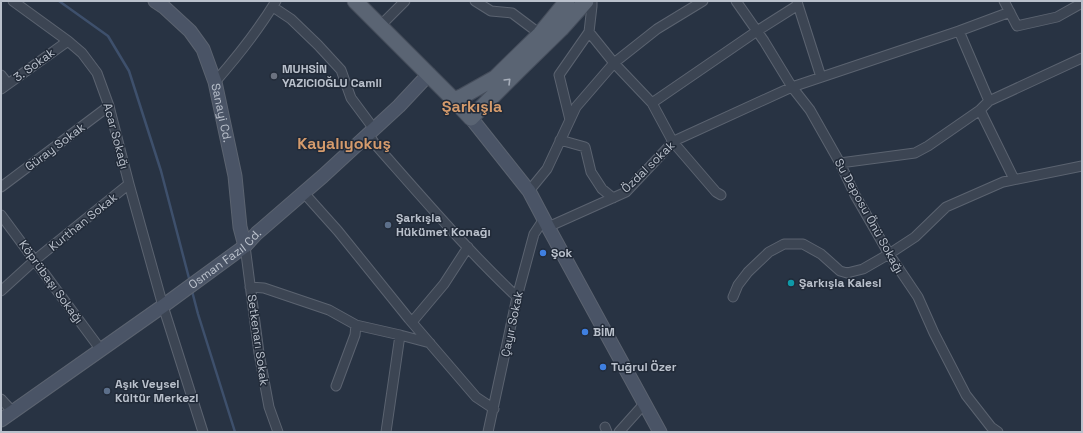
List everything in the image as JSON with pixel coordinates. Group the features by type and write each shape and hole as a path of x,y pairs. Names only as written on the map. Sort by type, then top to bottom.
{"main road":[{"path":"355,1 471,118 561,30 586,1"},
{"path":"454,100 495,78 540,34 567,1"}],"street":[{"name":"Acar Sokağı","path":"13,1 68,41 82,53 97,73 109,106 129,184 166,304"},
{"name":"Sanayi Cd.","path":"155,1 164,7 190,31 203,49 215,82 235,176 240,228 245,246"},
{"path":"380,26 405,1"},
{"path":"475,1 491,11 512,13 540,34"},
{"path":"570,120 559,75 589,32 592,1"},
{"path":"529,191 547,169 576,107 614,63 657,29 703,1"},
{"name":"Su Deposu Önü Sokağı","path":"736,1 757,31 792,87 810,110 889,254 918,297 934,333 966,395 991,427 998,432"},
{"path":"1005,2 1017,26 1057,17 1082,3"},
{"path":"652,103 798,3 821,77"},
{"path":"215,82 268,16 274,4 318,45 341,70 351,98 371,132 375,144 490,272 517,297"},
{"name":"Özdal sokak","path":"546,223 626,192 673,142 792,87 959,31 1010,12"},
{"path":"959,31 989,101"},
{"path":"589,32 614,63 652,103 673,142 716,192 721,195"},
{"name":"3. Sokak","path":"4,86 68,41"},
{"path":"840,163 915,153 928,146 980,110 989,101 1082,58"},
{"name":"Osman Fazıl Cd.","path":"1,420 166,304 245,246 256,233 304,193 399,106 429,74"},
{"path":"1,75 4,86"},
{"name":"Güray Sokak","path":"1,187 109,106"},
{"path":"980,110 1014,179"},
{"path":"471,118 529,191 660,432"},
{"path":"560,140 585,147 591,172 602,189 612,198"},
{"path":"733,297 738,285 748,272 769,252 784,244 802,244 821,254 840,271 847,273 863,269 915,237 946,207 1002,182 1082,166"},
{"name":"Kurthan Sokak","path":"1,291 35,260 129,184"},
{"path":"304,193 338,231 412,322 476,397 494,409"},
{"name":"Köprübaşı Sokağı","path":"1,215 101,350"},
{"name":"Çayır Sokak","path":"488,432 517,297 534,234 546,223"},
{"name":"Setkenarı Sokak","path":"245,246 258,353 269,407 278,432"},
{"path":"412,322 444,284 468,247"},
{"path":"250,287 264,288 329,310 356,325 430,343"},
{"path":"166,304 202,432"},
{"path":"336,386 355,335 356,325"},
{"path":"386,432 400,335"},
{"path":"1,399 12,411"},
{"path":"619,432 644,404"},
{"path":"644,404 665,432"}],"waterway":[{"path":"59,1 108,36 129,71 161,171 190,282"},
{"path":"192,291 235,432"}],"place":[{"name":"MUHSİN YAZICIOĞLU Camii","path":"274,76"},
{"name":"Şarkışla Hükümet Konağı","path":"388,225"},
{"name":"Şok","path":"543,253"},
{"name":"Şarkışla Kalesi","path":"791,283"},
{"name":"BİM","path":"585,332"},
{"name":"Tuğrul Özer","path":"603,367"},
{"name":"Aşık Veysel Kültür Merkezi","path":"107,391"}],"district":[{"name":"Şarkışla","path":"472,106"},
{"name":"Kayalıyokuş","path":"344,143"}]}
